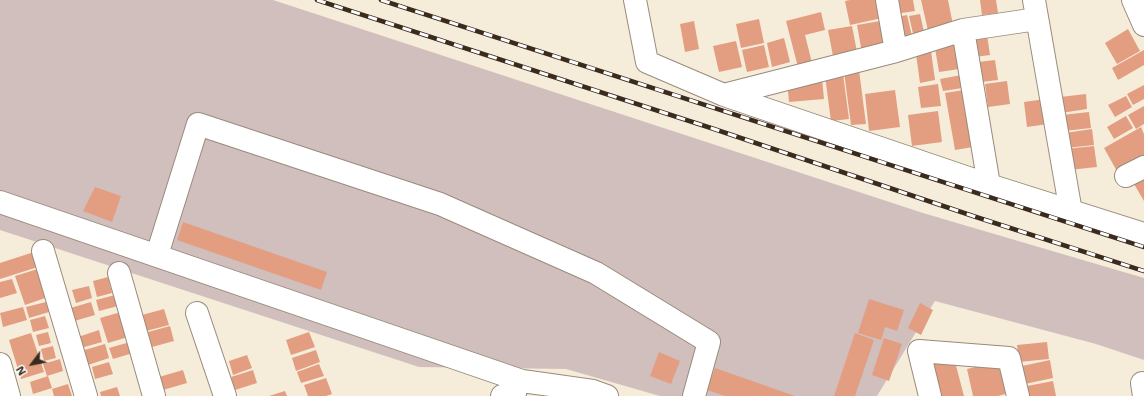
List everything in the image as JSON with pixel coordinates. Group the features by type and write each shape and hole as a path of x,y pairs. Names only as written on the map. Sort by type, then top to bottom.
{"street":[{"path":"635,0 647,62 724,96 1071,212 1144,234"},
{"path":"887,0 896,51"},
{"path":"1133,0 1144,25"},
{"path":"724,96 896,51 1035,10 1071,212"},
{"path":"963,30 989,185"},
{"path":"157,255 198,124 440,204 596,273 709,342 694,396"},
{"path":"0,202 157,255 514,391 593,391 607,396"},
{"path":"43,251 86,396"},
{"path":"119,273 154,396"},
{"path":"197,313 225,396"},
{"path":"930,396 919,351 1009,358 1018,396"},
{"path":"0,364 9,396"}],"shaded area":[{"path":"0,0 273,0 923,213 1144,278 1144,360 1096,344 935,301 877,396 660,396 566,369 419,367 0,230"}],"building":[{"path":"878,0 882,18 850,25 845,1"},
{"path":"893,0 913,0 915,11 895,14"},
{"path":"921,0 948,0 954,30 929,35"},
{"path":"980,0 996,0 998,13 982,15"},
{"path":"821,12 825,30 805,35 813,67 799,71 786,21"},
{"path":"920,14 925,36 914,38 909,16"},
{"path":"907,15 913,40 898,43 892,18"},
{"path":"759,19 764,43 741,48 736,24"},
{"path":"886,20 891,48 862,53 857,25"},
{"path":"694,21 699,49 685,52 680,24"},
{"path":"852,26 857,52 833,56 828,30"},
{"path":"1128,29 1140,51 1117,64 1105,43"},
{"path":"987,35 990,55 975,57 972,37"},
{"path":"784,38 790,62 772,67 767,43"},
{"path":"736,41 742,67 719,72 713,46"},
{"path":"962,44 966,68 939,72 935,48"},
{"path":"764,45 769,67 747,72 742,50"},
{"path":"1144,50 1144,65 1118,80 1112,68"},
{"path":"931,51 935,80 920,83 916,54"},
{"path":"995,60 998,80 981,82 978,62"},
{"path":"859,70 866,124 851,125 844,72"},
{"path":"843,74 849,119 831,121 825,76"},
{"path":"967,74 969,87 943,91 940,79"},
{"path":"822,79 824,99 789,102 787,81"},
{"path":"1007,81 1010,104 988,107 985,84"},
{"path":"938,84 941,106 921,108 918,87"},
{"path":"1144,85 1144,99 1133,105 1127,94"},
{"path":"970,89 979,146 955,150 945,93"},
{"path":"895,90 900,127 869,131 865,94"},
{"path":"1086,94 1087,109 1061,113 1060,97"},
{"path":"1126,96 1132,107 1115,117 1108,105"},
{"path":"1045,99 1048,124 1027,127 1024,102"},
{"path":"1144,106 1144,124 1136,129 1128,115"},
{"path":"938,111 942,142 912,146 908,115"},
{"path":"1089,112 1091,128 1064,131 1062,115"},
{"path":"1126,116 1133,128 1114,139 1107,127"},
{"path":"1141,127 1144,134 1144,159 1118,173 1104,148"},
{"path":"1092,129 1094,145 1067,148 1065,133"},
{"path":"1094,146 1097,167 1069,170 1066,149"},
{"path":"1144,172 1144,201 1131,179"},
{"path":"95,187 121,196 112,222 83,211"},
{"path":"183,222 327,272 321,290 177,240"},
{"path":"37,251 41,266 0,279 0,263"},
{"path":"41,268 51,296 25,305 15,276"},
{"path":"108,277 112,293 97,297 93,281"},
{"path":"12,279 17,293 0,298 0,282"},
{"path":"89,286 92,298 76,303 72,290"},
{"path":"115,295 118,306 99,311 96,300"},
{"path":"869,299 904,310 897,331 885,327 881,340 858,333"},
{"path":"46,302 49,312 29,318 26,307"},
{"path":"91,302 95,315 71,322 67,309"},
{"path":"920,303 933,310 921,335 908,328"},
{"path":"23,307 27,320 3,327 0,313"},
{"path":"164,309 169,325 146,331 142,315"},
{"path":"121,312 128,337 108,343 100,318"},
{"path":"45,316 49,328 33,332 30,320"},
{"path":"170,326 174,341 152,347 148,332"},
{"path":"99,330 102,342 81,348 78,337"},
{"path":"48,332 51,343 39,346 36,335"},
{"path":"309,332 315,347 291,355 286,340"},
{"path":"31,333 44,372 21,379 9,340"},
{"path":"855,333 874,340 855,396 834,396"},
{"path":"884,338 902,344 889,381 872,375"},
{"path":"130,342 133,353 113,359 109,348"},
{"path":"1047,342 1049,359 1019,362 1017,345"},
{"path":"105,344 109,358 85,366 81,351"},
{"path":"53,346 56,358 44,361 41,349"},
{"path":"316,350 320,362 296,371 292,358"},
{"path":"659,352 680,361 671,384 650,376"},
{"path":"247,355 252,368 233,375 229,361"},
{"path":"954,358 964,396 935,396 927,364"},
{"path":"60,359 63,371 47,376 43,364"},
{"path":"1050,360 1053,378 1025,384 1022,366"},
{"path":"1001,361 1009,393 998,396 973,396 967,369"},
{"path":"109,362 113,374 95,379 92,367"},
{"path":"319,364 324,376 301,383 297,372"},
{"path":"715,368 795,396 725,396 707,390"},
{"path":"183,370 187,383 163,390 159,377"},
{"path":"253,370 257,383 235,390 231,377"},
{"path":"48,376 52,388 33,394 30,382"},
{"path":"326,378 332,394 326,396 308,396 304,385"},
{"path":"1053,381 1056,396 1029,396 1027,386"},
{"path":"68,384 72,396 54,396 52,389"},
{"path":"117,387 120,396 101,396 100,392"},
{"path":"285,391 287,396 269,396"}],"railway":[{"path":"317,0 1144,271"},
{"path":"381,0 1144,247"}]}
